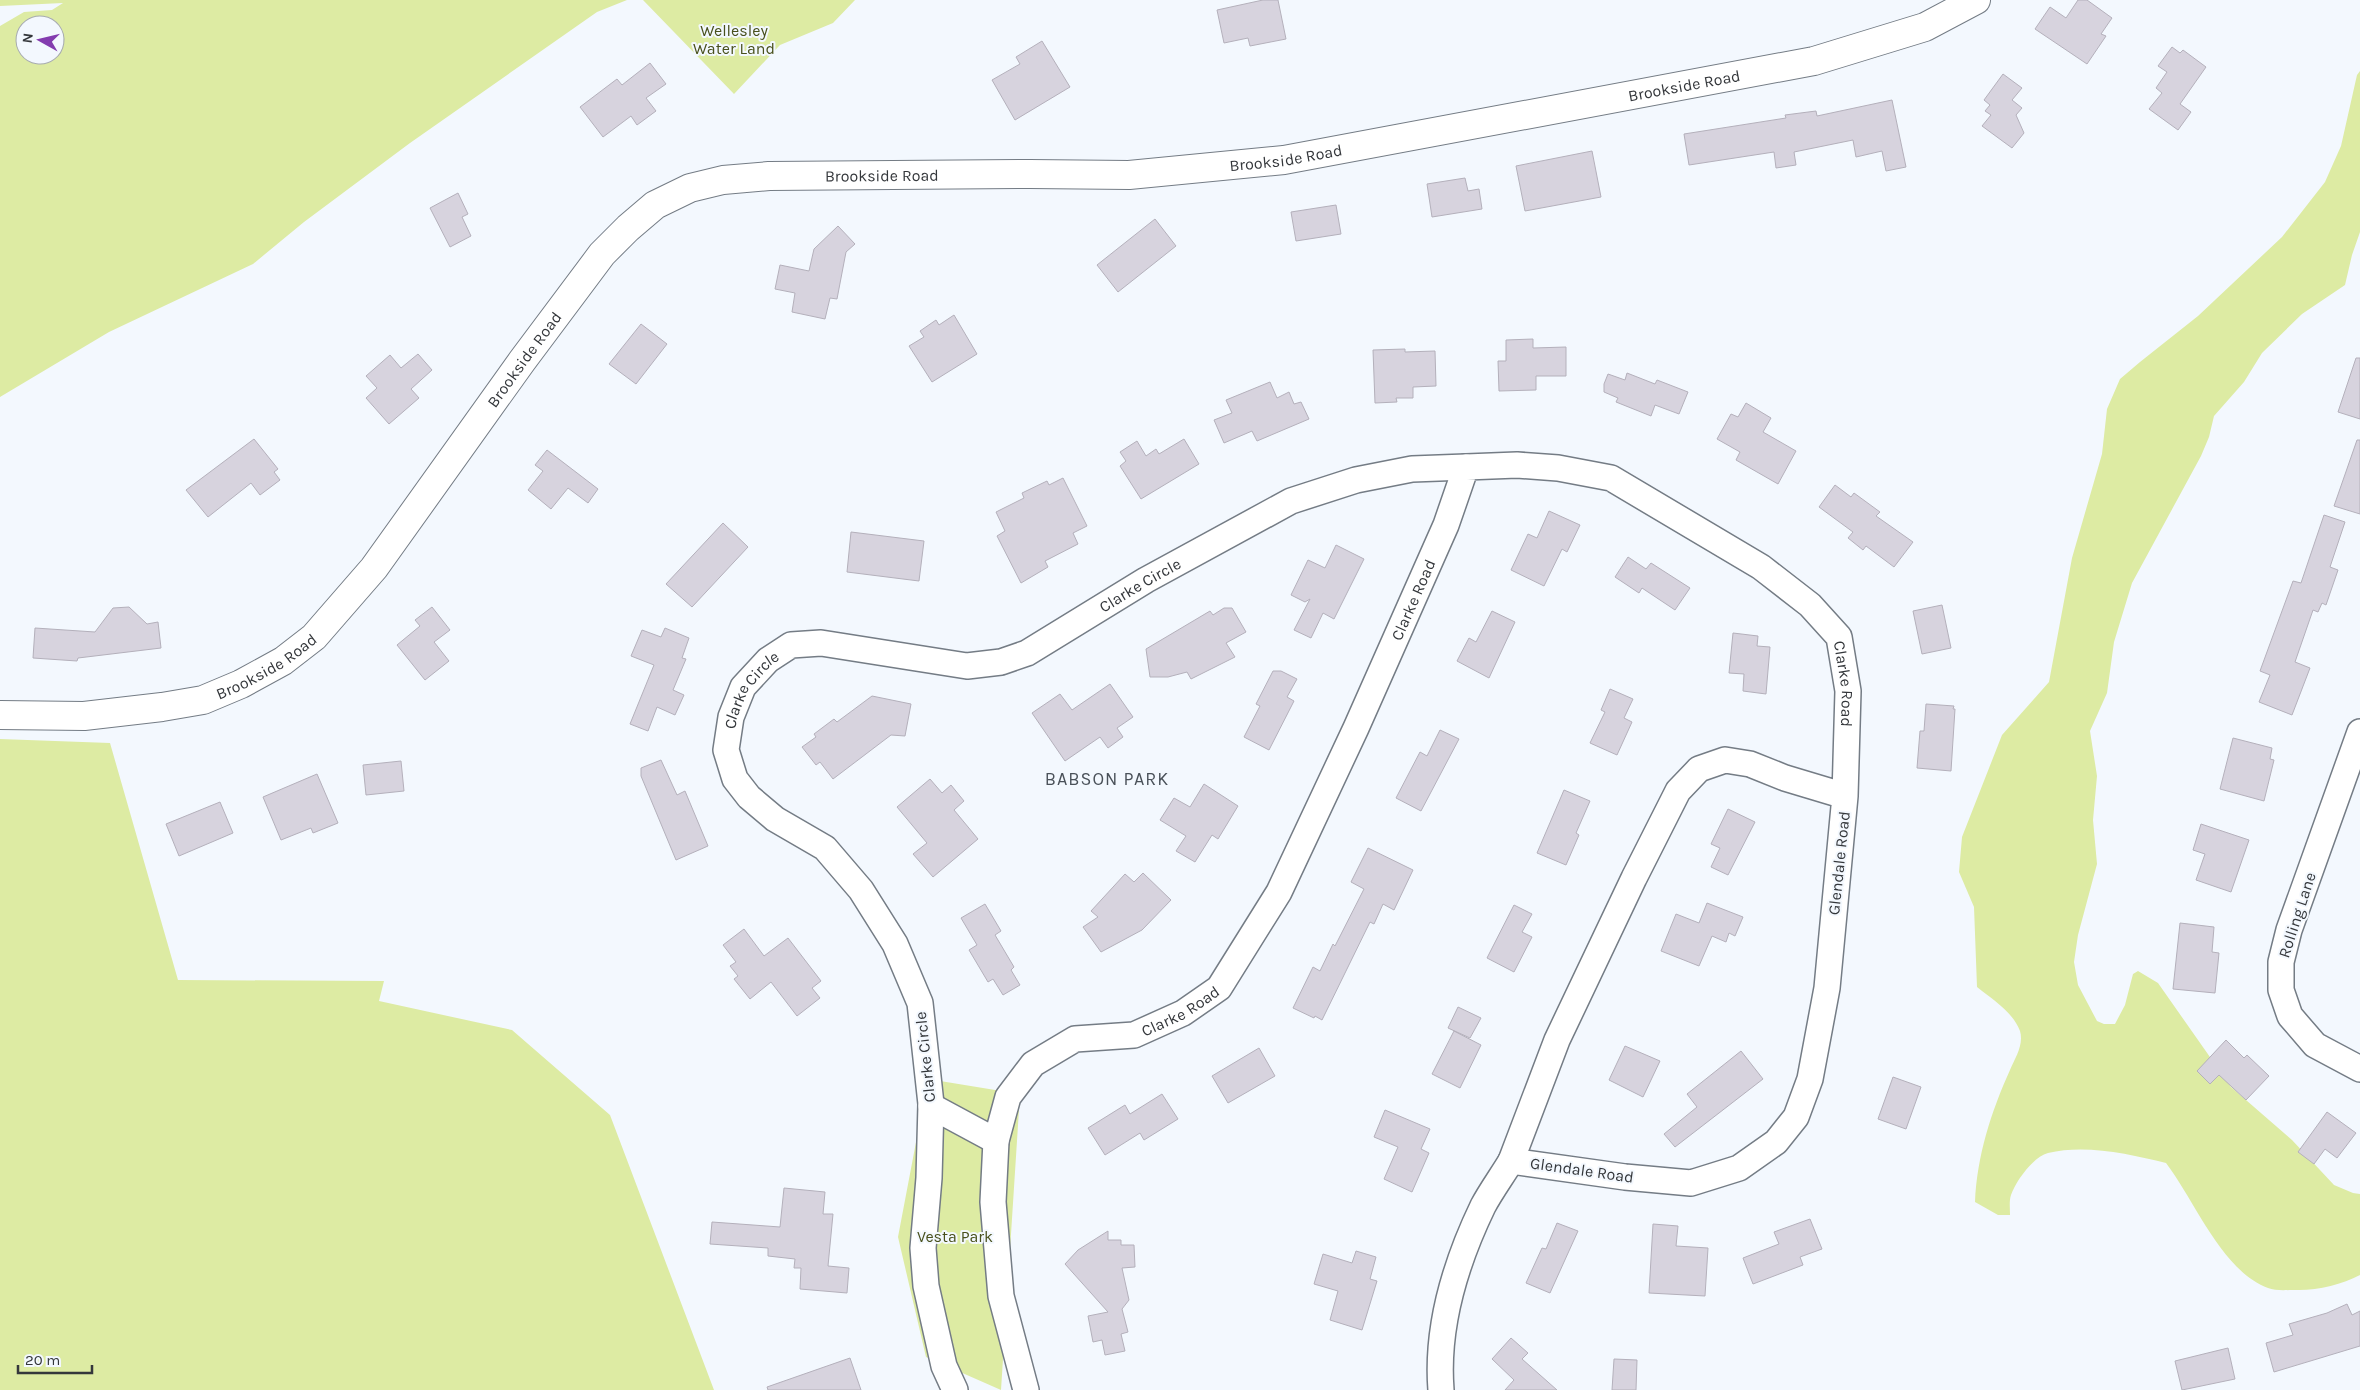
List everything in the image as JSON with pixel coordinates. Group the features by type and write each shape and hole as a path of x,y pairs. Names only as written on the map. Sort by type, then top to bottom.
{"street":[{"name":"Brookside Road","path":"0,715 84,716 203,700 241,684 283,661 314,637 374,568 522,361 602,254 655,205 690,188 723,180 769,176 1129,175 1284,160 1814,61 1925,26 1976,0"},
{"name":"Clarke Road","path":"1026,1390 1001,1296 993,1202 996,1141 1008,1097 1034,1064 1075,1039 1134,1035 1183,1013 1219,988 1283,884 1356,728 1442,534 1466,467 1517,465 1558,468 1611,478 1761,567 1810,605 1839,637 1848,691 1845,796"},
{"name":"Clarke Circle","path":"955,1390 944,1366 925,1276 923,1248 929,1178 930,1106 920,1003 895,944 861,890 825,848 775,819 749,797 735,779 726,750 731,717 743,688 768,660 791,645 820,643 967,666 1001,662 1028,653 1146,580 1291,501 1356,480 1412,469 1466,467"},
{"name":"Rolling Lane","path":"2360,732 2290,930 2281,962 2281,990 2290,1016 2315,1044 2360,1069"},
{"name":"Glendale Road","path":"1441,1390 1444,1324 1458,1268 1483,1206 1511,1160 1557,1040 1634,878 1678,791 1699,769 1725,760 1750,764 1785,778 1845,796 1827,988 1810,1079 1796,1117 1776,1142 1739,1168 1691,1183 1625,1177 1511,1160"},
{"path":"930,1106 996,1141"}],"green space":[{"path":"0,0 627,0 597,12 410,143 304,222 253,264 109,332 0,397 0,26 15,17 15,65 65,65 65,15 19,15 24,12 52,10 63,3 0,6"},
{"name":"Wellesley Water Land","path":"643,0 855,0 833,23 780,45 734,94"},
{"path":"2360,71 2360,232 2345,285 2302,314 2262,353 2244,382 2214,416 2209,437 2201,456 2132,583 2114,642 2107,693 2090,731 2097,776 2093,820 2097,864 2078,935 2074,962 2078,985 2097,1021 2104,1024 2115,1024 2125,1005 2133,974 2138,971 2158,983 2231,1087 2292,1140 2334,1185 2360,1194 2360,1275 2353,1279 2320,1288 2277,1290 2268,1288 2252,1279 2237,1267 2223,1251 2166,1163 2107,1151 2062,1150 2042,1155 2026,1170 2010,1197 2010,1215 1998,1215 1975,1202 1976,1185 1986,1134 2018,1051 2021,1036 2017,1024 2007,1012 1977,987 1974,907 1959,872 1962,837 2002,735 2049,682 2072,558 2102,454 2107,409 2120,379 2198,316 2282,237 2325,182 2341,146 2357,75"},
{"path":"0,739 110,743 178,980 384,981 379,1001 512,1030 610,1115 714,1390 0,1390"},
{"name":"Vesta Park","path":"928,1079 1020,1094 1001,1390 926,1357 898,1237"}],"building":[{"path":"1263,0 1278,0 1286,39 1250,46 1248,38 1224,43 1217,10"},
{"path":"2078,0 2087,0 2112,18 2101,34 2106,36 2087,64 2035,29 2050,7 2066,18"},
{"path":"1042,41 1070,87 1015,120 992,80 1020,64 1016,57"},
{"path":"2172,47 2180,53 2183,50 2206,67 2180,104 2191,112 2178,130 2149,109 2162,93 2156,88 2167,72 2158,66"},
{"path":"650,63 666,84 646,98 656,111 637,125 631,116 603,137 580,107 617,79 622,85"},
{"path":"2003,74 2022,88 2012,100 2022,108 2016,115 2024,133 2012,148 1982,126 1991,115 1985,111 1990,105 1984,100"},
{"path":"1892,100 1906,167 1886,171 1882,151 1856,157 1853,140 1794,152 1796,165 1776,168 1774,152 1689,165 1684,134 1786,118 1785,115 1816,111 1817,116"},
{"path":"1592,151 1601,197 1525,211 1516,166"},
{"path":"1465,178 1468,191 1479,189 1482,209 1432,217 1427,184"},
{"path":"458,193 468,214 462,217 471,236 450,247 430,208"},
{"path":"1336,205 1341,234 1296,241 1291,212"},
{"path":"1155,219 1176,246 1118,292 1097,265"},
{"path":"838,226 855,244 846,252 837,299 830,298 825,319 792,312 795,293 775,289 780,265 809,271 814,249"},
{"path":"954,315 977,354 932,382 909,346 924,337 920,331 936,320 939,325"},
{"path":"641,324 667,344 636,384 609,364"},
{"path":"1533,339 1533,348 1566,347 1566,376 1536,376 1536,390 1499,391 1498,361 1506,361 1506,340"},
{"path":"1405,349 1405,352 1435,351 1436,386 1413,387 1413,398 1396,398 1397,402 1375,403 1373,350"},
{"path":"418,354 432,370 411,389 419,398 389,424 366,398 377,388 366,376 390,355 401,368"},
{"path":"2356,358 2360,358 2360,419 2338,412"},
{"path":"1627,373 1655,384 1657,380 1688,392 1679,414 1655,405 1651,416 1616,402 1618,398 1604,392 1604,384 1608,374 1625,380"},
{"path":"1270,382 1277,398 1289,392 1294,404 1301,402 1309,419 1257,441 1252,431 1224,443 1214,420 1232,413 1226,400"},
{"path":"1746,403 1771,418 1763,432 1796,451 1778,484 1736,460 1740,452 1717,439 1731,414 1738,417"},
{"path":"254,439 278,469 274,472 280,480 260,495 251,483 208,517 186,490"},
{"path":"1184,439 1199,464 1141,499 1120,466 1126,461 1120,452 1137,441 1146,456 1156,449 1159,454"},
{"path":"2357,440 2360,440 2360,514 2334,506"},
{"path":"547,450 598,489 588,503 568,488 551,509 528,490 543,471 535,465"},
{"path":"1063,478 1087,526 1073,533 1078,544 1045,561 1048,567 1021,583 997,536 1005,531 996,512 1024,498 1022,493 1047,481 1049,485"},
{"path":"1835,485 1851,497 1854,493 1880,512 1876,516 1913,542 1894,567 1866,546 1863,550 1848,538 1853,532 1819,507"},
{"path":"1549,511 1580,525 1567,552 1562,549 1544,586 1511,570 1528,534 1537,538"},
{"path":"2324,515 2345,522 2330,567 2338,570 2326,605 2322,603 2318,612 2313,610 2295,662 2310,668 2292,715 2259,702 2270,675 2260,671 2293,581 2301,583"},
{"path":"723,523 748,547 692,607 666,584"},
{"path":"851,532 924,541 919,581 847,572"},
{"path":"1336,545 1364,559 1334,619 1323,613 1311,638 1294,630 1310,599 1305,602 1291,595 1308,560 1325,568"},
{"path":"1628,557 1646,569 1651,563 1690,588 1675,610 1642,588 1639,593 1615,577"},
{"path":"1942,605 1951,648 1922,654 1913,611"},
{"path":"129,607 147,624 158,622 161,648 78,658 77,661 33,658 35,628 95,632 113,608"},
{"path":"432,607 450,630 434,642 449,661 425,680 397,645 420,626 415,620"},
{"path":"1224,608 1232,608 1246,632 1226,643 1235,657 1191,679 1187,672 1168,677 1150,677 1146,649 1210,611 1213,615"},
{"path":"1492,611 1515,622 1489,678 1457,661 1469,638 1476,642"},
{"path":"665,628 689,638 682,658 686,659 673,690 684,695 675,715 657,707 648,731 630,724 654,665 631,656 642,630 661,637"},
{"path":"1733,633 1758,636 1757,646 1770,647 1766,694 1743,691 1744,674 1729,673"},
{"path":"1273,671 1281,671 1297,679 1287,697 1294,701 1269,750 1244,737 1260,706 1256,704"},
{"path":"1110,684 1133,717 1117,728 1123,737 1108,748 1100,737 1065,761 1032,713 1060,694 1072,710"},
{"path":"1610,689 1633,699 1624,718 1632,722 1617,755 1590,743 1605,712 1601,710"},
{"path":"872,696 911,704 905,736 891,735 833,779 820,762 816,765 802,747 816,737 814,734 834,719 837,722"},
{"path":"1926,704 1954,706 1951,771 1917,768 1920,731 1924,731"},
{"path":"1440,730 1459,739 1421,811 1396,798 1420,752 1427,756"},
{"path":"2233,738 2272,748 2270,759 2274,760 2264,801 2220,789"},
{"path":"661,760 677,795 685,791 708,846 676,860 641,776 641,768"},
{"path":"401,761 404,791 366,795 363,765"},
{"path":"317,774 338,823 313,833 311,828 281,840 263,797"},
{"path":"930,779 942,793 951,785 964,801 954,810 978,839 933,877 913,854 927,843 897,807"},
{"path":"1204,784 1238,806 1218,839 1212,835 1195,862 1176,851 1186,836 1160,820 1174,798 1190,807"},
{"path":"1564,790 1590,801 1576,833 1579,835 1566,865 1537,853"},
{"path":"220,802 233,833 179,856 166,824"},
{"path":"1728,809 1755,822 1728,875 1711,867 1720,848 1711,844"},
{"path":"2201,824 2249,840 2231,892 2196,880 2205,854 2193,850"},
{"path":"1368,848 1413,870 1394,910 1383,904 1374,924 1370,922 1322,1020 1315,1016 1314,1018 1293,1008 1313,967 1320,971 1333,944 1335,946 1364,889 1351,882"},
{"path":"1143,873 1171,900 1142,930 1101,952 1083,927 1098,917 1091,911 1125,874 1134,882"},
{"path":"1707,903 1743,917 1735,936 1729,933 1726,942 1712,936 1699,966 1661,951 1676,914 1699,923"},
{"path":"985,904 1001,931 995,935 1014,967 1011,970 1020,985 1003,995 993,979 988,982 969,950 977,945 961,918"},
{"path":"1514,905 1532,914 1522,932 1532,937 1514,972 1487,958"},
{"path":"2180,923 2214,927 2212,952 2219,953 2215,993 2173,989"},
{"path":"744,929 764,956 788,938 821,981 812,988 820,998 797,1016 771,982 750,999 734,979 738,976 730,966 736,962 723,945"},
{"path":"1458,1007 1481,1018 1470,1038 1448,1028"},
{"path":"1454,1031 1481,1045 1460,1088 1432,1074"},
{"path":"2226,1040 2244,1058 2247,1055 2269,1076 2246,1100 2219,1075 2210,1084 2197,1071"},
{"path":"1625,1046 1660,1061 1643,1097 1609,1080"},
{"path":"1259,1048 1275,1076 1228,1103 1212,1076"},
{"path":"1741,1051 1763,1079 1675,1147 1664,1134 1697,1107 1687,1094"},
{"path":"1893,1077 1921,1087 1906,1129 1878,1119"},
{"path":"1162,1094 1178,1119 1144,1140 1140,1133 1105,1155 1088,1128 1125,1105 1130,1114"},
{"path":"1385,1110 1430,1129 1421,1149 1429,1153 1412,1192 1384,1179 1398,1147 1374,1137"},
{"path":"2327,1112 2356,1133 2337,1158 2325,1149 2314,1164 2298,1152"},
{"path":"784,1188 825,1192 823,1214 833,1214 828,1266 849,1268 847,1293 800,1289 801,1268 794,1268 795,1259 768,1256 768,1248 710,1244 712,1222 780,1227"},
{"path":"1810,1219 1822,1249 1800,1257 1803,1265 1753,1284 1743,1258 1779,1244 1774,1232"},
{"path":"1557,1223 1578,1231 1550,1293 1526,1283 1542,1248 1546,1249"},
{"path":"1653,1224 1678,1226 1676,1246 1708,1248 1705,1296 1649,1293"},
{"path":"1108,1231 1108,1240 1121,1240 1121,1245 1134,1245 1135,1267 1122,1268 1129,1300 1122,1309 1128,1332 1121,1334 1125,1351 1105,1355 1102,1340 1093,1342 1088,1316 1108,1312 1065,1264 1078,1250"},
{"path":"1356,1251 1376,1257 1370,1279 1377,1281 1362,1330 1330,1320 1338,1291 1314,1284 1323,1254 1352,1263"},
{"path":"2347,1304 2352,1315 2360,1311 2360,1346 2274,1372 2266,1343 2293,1335 2289,1324 2327,1313"},
{"path":"1511,1338 1528,1353 1522,1359 1557,1390 1505,1390 1514,1380 1492,1359"},
{"path":"2228,1348 2235,1379 2182,1390 2175,1361"},
{"path":"850,1358 861,1390 768,1390 767,1387"},
{"path":"1614,1359 1637,1360 1636,1390 1612,1390"}],"district":[{"name":"BABSON PARK","path":"1107,779"}]}
